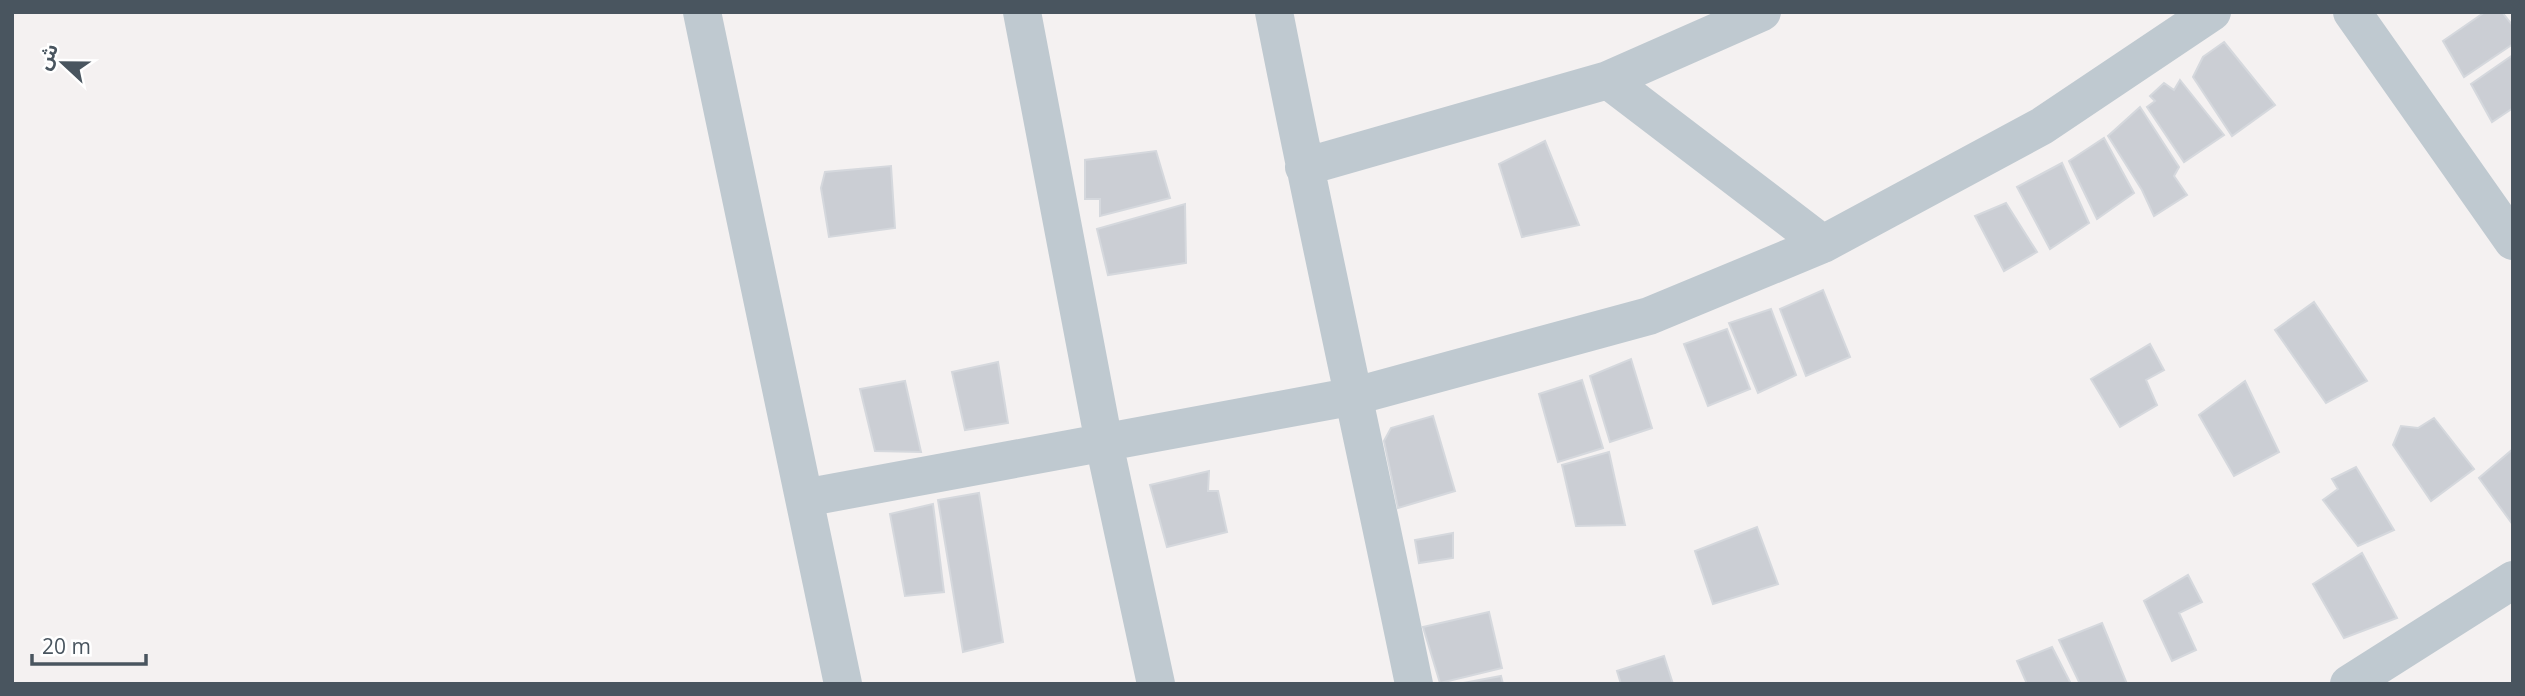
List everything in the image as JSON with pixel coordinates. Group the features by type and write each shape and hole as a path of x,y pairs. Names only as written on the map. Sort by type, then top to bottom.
{"street":[{"path":"702,12 842,684"},
{"path":"1022,12 1104,443 1156,684"},
{"path":"1274,12 1304,167 1355,396 1414,684"},
{"path":"1304,167 1608,80 1762,12"},
{"path":"804,498 1355,396 1649,316 1823,244 2042,125 2212,12"},
{"path":"2352,12 2513,241"},
{"path":"1608,80 1823,244"},
{"path":"2349,684 2513,580"}],"building":[{"path":"2485,12 2502,12 2513,26 2513,44 2464,77 2443,41"},
{"path":"2224,42 2275,105 2232,136 2193,77 2203,57"},
{"path":"2513,55 2513,108 2492,122 2471,84"},
{"path":"2180,80 2224,135 2184,162 2147,107 2155,101 2150,96 2164,83 2174,90"},
{"path":"2140,107 2179,167 2174,176 2187,195 2154,216 2142,190 2108,136"},
{"path":"2104,138 2134,193 2097,219 2069,161"},
{"path":"1545,141 1579,225 1522,237 1499,164"},
{"path":"1156,151 1170,198 1100,216 1100,199 1085,199 1085,160"},
{"path":"2062,163 2089,223 2050,249 2017,187"},
{"path":"891,166 895,228 829,237 821,188 825,172"},
{"path":"2006,203 2037,252 2004,271 1975,216"},
{"path":"1185,204 1186,263 1108,275 1097,229"},
{"path":"1823,290 1850,357 1806,376 1780,309"},
{"path":"2314,302 2367,381 2326,403 2275,330"},
{"path":"1771,309 1796,375 1758,393 1729,323"},
{"path":"1727,329 1750,389 1708,406 1684,344"},
{"path":"2150,344 2164,370 2146,380 2157,405 2120,427 2091,379"},
{"path":"1631,359 1652,428 1610,442 1590,376"},
{"path":"998,362 1008,423 965,430 952,372"},
{"path":"1582,380 1603,448 1558,462 1539,394"},
{"path":"905,381 921,452 875,451 860,389"},
{"path":"2245,381 2279,452 2234,476 2199,415"},
{"path":"1433,416 1455,491 1398,508 1384,441 1391,428"},
{"path":"2434,418 2474,469 2431,501 2393,445 2401,426 2418,428"},
{"path":"2513,449 2513,525 2479,478"},
{"path":"1609,452 1625,525 1576,526 1562,465"},
{"path":"2356,467 2394,530 2358,546 2323,500 2338,489 2332,479"},
{"path":"1209,471 1208,491 1218,491 1227,532 1167,547 1150,485"},
{"path":"979,493 1003,642 963,652 938,500"},
{"path":"933,504 944,592 905,596 890,514"},
{"path":"1757,527 1778,584 1713,604 1695,551"},
{"path":"1453,533 1453,558 1419,563 1415,540"},
{"path":"2362,553 2397,618 2344,638 2313,584"},
{"path":"2188,575 2202,602 2179,613 2196,650 2172,661 2144,601"},
{"path":"1489,612 1502,668 1440,683 1423,627"},
{"path":"2102,623 2127,684 2080,684 2059,640"},
{"path":"2052,647 2071,684 2027,684 2017,661"},
{"path":"1664,656 1673,684 1621,684 1617,671"},
{"path":"1501,676 1503,684 1458,684"}]}
